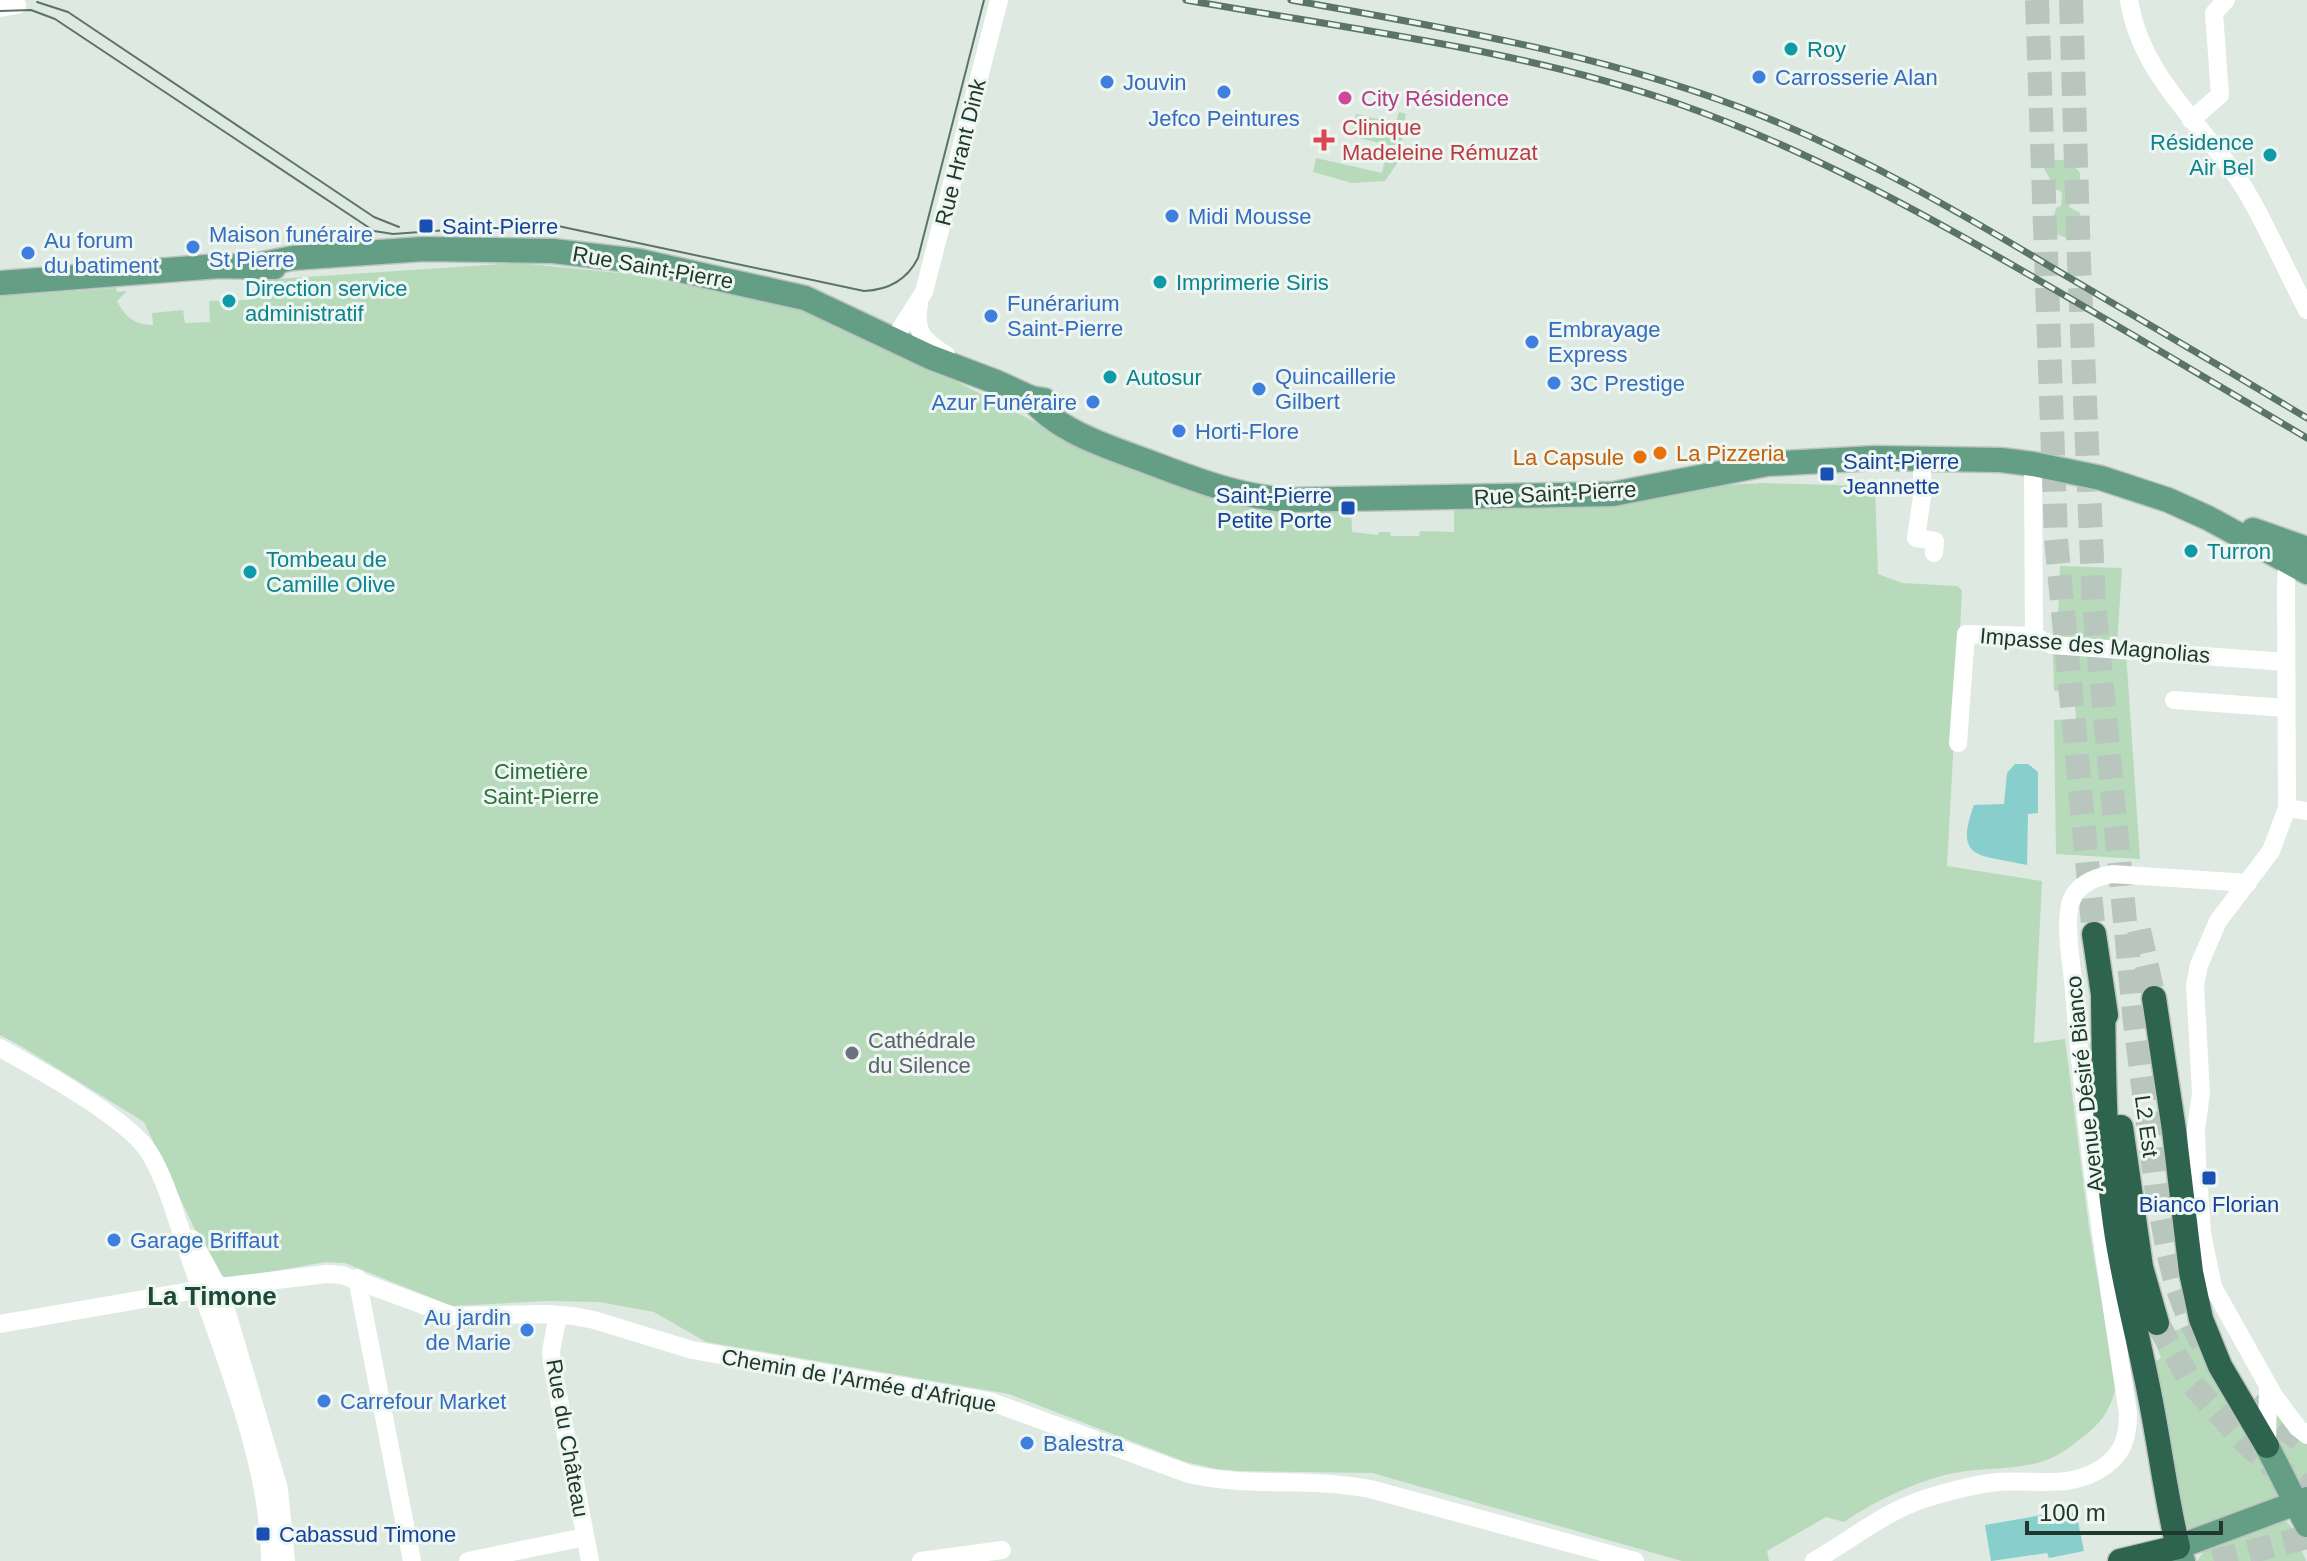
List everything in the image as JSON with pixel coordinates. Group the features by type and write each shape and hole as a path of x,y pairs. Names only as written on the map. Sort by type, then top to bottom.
{"highway":[{"name":"L2 Est","path":"2094,934 2141,1267 2157,1323"},
{"path":"2154,998 2191,1272 2201,1319 2220,1366 2267,1446"},
{"path":"2103,999 2112,1205 2128,1302 2151,1397 2170,1515 2180,1554 2120,1561"}],"main road":[{"name":"Rue Saint-Pierre","path":"0,283 258,265 299,258 423,249 540,250 597,255 775,290 818,303 897,334 930,357 1031,398 1043,414 1117,452 1232,492 1286,500 1613,494 1767,464 1922,458 2033,464 2123,484 2168,500 2302,559"},
{"path":"2180,1554 2304,1509 2267,1446"}],"street":[{"name":"Rue Hrant Dink","path":"961,368 922,338 918,320 919,303 934,256 999,0"},
{"path":"2129,0 2140,44 2191,120 2248,194 2307,310"},
{"path":"2191,120 2220,95 2214,13 2226,0"},
{"name":"Rue Hrant Dink","path":"897,334 919,303"},
{"path":"1922,458 1910,537 1935,541 1934,553"},
{"path":"2033,464 2034,636"},
{"path":"2302,559 2286,662 2287,808 2271,851 2218,921 2199,965 2195,985 2201,1093 2196,1130 2197,1162 2202,1233 2213,1287 2287,1414 2307,1435"},
{"name":"Impasse des Magnolias","path":"1958,743 1966,634 2034,636 2052,645 2286,662"},
{"path":"2174,700 2286,708"},
{"path":"2287,808 2307,811"},
{"name":"Avenue Désiré Bianco","path":"1814,1561 1887,1515 1921,1500 1955,1489 1998,1482 2077,1481 2094,1474 2121,1450 2128,1435 2128,1413 2096,1208 2077,1033 2069,930 2071,900 2080,887 2097,877 2112,874 2248,883"},
{"path":"0,1048 116,1120 146,1149 210,1288 261,1452 282,1506 286,1561"},
{"name":"Chemin de l'Armée d'Afrique","path":"0,1324 210,1288 327,1274 357,1278 453,1316 558,1315 594,1320 692,1350 989,1401 1189,1474 1216,1480 1356,1486 1635,1561"},
{"path":"357,1278 412,1561"},
{"name":"Rue du Château","path":"558,1315 551,1351 552,1363 590,1561"},
{"path":"2267,1446 2268,1383"},
{"path":"261,1452 270,1561"},
{"path":"468,1561 585,1537"},
{"path":"921,1561 1002,1550"}],"green space":[{"path":"1399,112 1406,114 1398,162 1385,181 1352,183 1313,172 1316,158 1382,173 1388,145 1351,136 1356,114 1396,123"},
{"path":"2052,160 2069,160 2080,173 2080,184 2071,191 2069,207 2079,212 2083,220 2081,234 2077,236 2065,237 2051,229 2056,208 2061,206 2062,192 2055,189 2044,168"},
{"name":"Cimetière Saint-Pierre","path":"518,263 629,274 814,311 837,319 1092,452 1182,488 1221,499 1351,510 1352,532 1419,536 1420,531 1454,532 1454,508 1609,507 1725,485 1763,483 1875,486 1878,574 1902,583 1958,586 1962,591 1947,866 2042,881 2034,1043 2065,1039 2089,1227 2116,1385 2104,1416 2065,1450 2037,1463 1945,1475 1892,1494 1844,1522 1826,1517 1767,1551 1769,1561 1682,1561 1372,1473 1240,1471 1186,1462 1009,1394 706,1342 654,1312 599,1302 547,1301 452,1306 345,1263 325,1262 231,1279 216,1274 144,1122 0,1035 0,296 116,288 117,292 127,291 117,301 123,312 141,324 153,325 152,313 183,310 185,323 210,322 209,301 250,300 258,292 260,280"},
{"path":"2060,566 2122,568 2117,645 2057,642"},
{"path":"2053,651 2126,652 2140,859 2056,854 2054,720 2076,719 2074,692 2054,691"},
{"path":"2193,1323 2282,1488 2279,1496 2191,1531 2186,1527 2164,1404 2153,1363 2161,1358 2154,1340"},
{"path":"2274,1403 2307,1440 2307,1485 2300,1481 2287,1462 2275,1423"},
{"path":"2285,1520 2293,1529 2306,1561 2197,1561 2206,1548"}],"water":[{"path":"2015,764 2028,764 2038,772 2038,813 2028,814 2027,865 1975,852 1969,846 1967,837 1974,805 2004,804 2007,773"},
{"path":"2072,1513 2077,1517 2084,1551 2049,1558 2047,1553 1991,1561 1985,1525"}],"tunnel":[{"path":"2037,0 2056,539 2094,934"},
{"path":"2071,0 2094,605 2135,1023 2156,1187 2168,1251 2188,1316 2203,1344"},
{"path":"2139,930 2154,998"},
{"path":"2157,1323 2193,1385 2246,1443 2270,1464 2307,1488"},
{"path":"2251,1404 2307,1445"},
{"path":"2214,1561 2307,1537"}],"tram line":[{"path":"0,11 31,10 55,19 374,231 393,234 518,225 558,226 864,291 881,289 896,282 914,266 918,258 984,0"},
{"path":"37,2 68,12 374,217 399,227"}],"railway":[{"path":"1186,0 1495,54 1617,84 1723,120 1859,181 1946,228 2307,438"},
{"path":"1291,0 1472,34 1592,61 1710,96 1767,118 1841,151 1947,206 2307,418"}],"place":[{"name":"Roy","path":"1791,49"},
{"name":"Carrosserie Alan","path":"1759,77"},
{"name":"Jouvin","path":"1107,82"},
{"name":"Jefco Peintures","path":"1224,92"},
{"name":"City Résidence","path":"1345,98"},
{"name":"Clinique Madeleine Rémuzat","path":"1324,140"},
{"name":"Résidence Air Bel","path":"2270,155"},
{"name":"Midi Mousse","path":"1172,216"},
{"name":"Saint-Pierre","path":"426,226"},
{"name":"Maison funéraire St Pierre","path":"193,247"},
{"name":"Au forum du batiment","path":"28,253"},
{"name":"Imprimerie Siris","path":"1160,282"},
{"name":"Direction service administratif","path":"229,301"},
{"name":"Funérarium Saint-Pierre","path":"991,316"},
{"name":"Embrayage Express","path":"1532,342"},
{"name":"Autosur","path":"1110,377"},
{"name":"3C Prestige","path":"1554,383"},
{"name":"Quincaillerie Gilbert","path":"1259,389"},
{"name":"Azur Funéraire","path":"1093,402"},
{"name":"Horti-Flore","path":"1179,431"},
{"name":"La Pizzeria","path":"1660,453"},
{"name":"La Capsule","path":"1640,457"},
{"name":"Saint-Pierre Jeannette","path":"1827,474"},
{"name":"Saint-Pierre Petite Porte","path":"1348,508"},
{"name":"Turron","path":"2191,551"},
{"name":"Tombeau de Camille Olive","path":"250,572"},
{"name":"Cathédrale du Silence","path":"852,1053"},
{"name":"Bianco Florian","path":"2209,1178"},
{"name":"Garage Briffaut","path":"114,1240"},
{"name":"Au jardin de Marie","path":"527,1330"},
{"name":"Carrefour Market","path":"324,1401"},
{"name":"Balestra","path":"1027,1443"},
{"name":"Cabassud Timone","path":"263,1534"}],"district":[{"name":"La Timone","path":"212,1296"}]}
